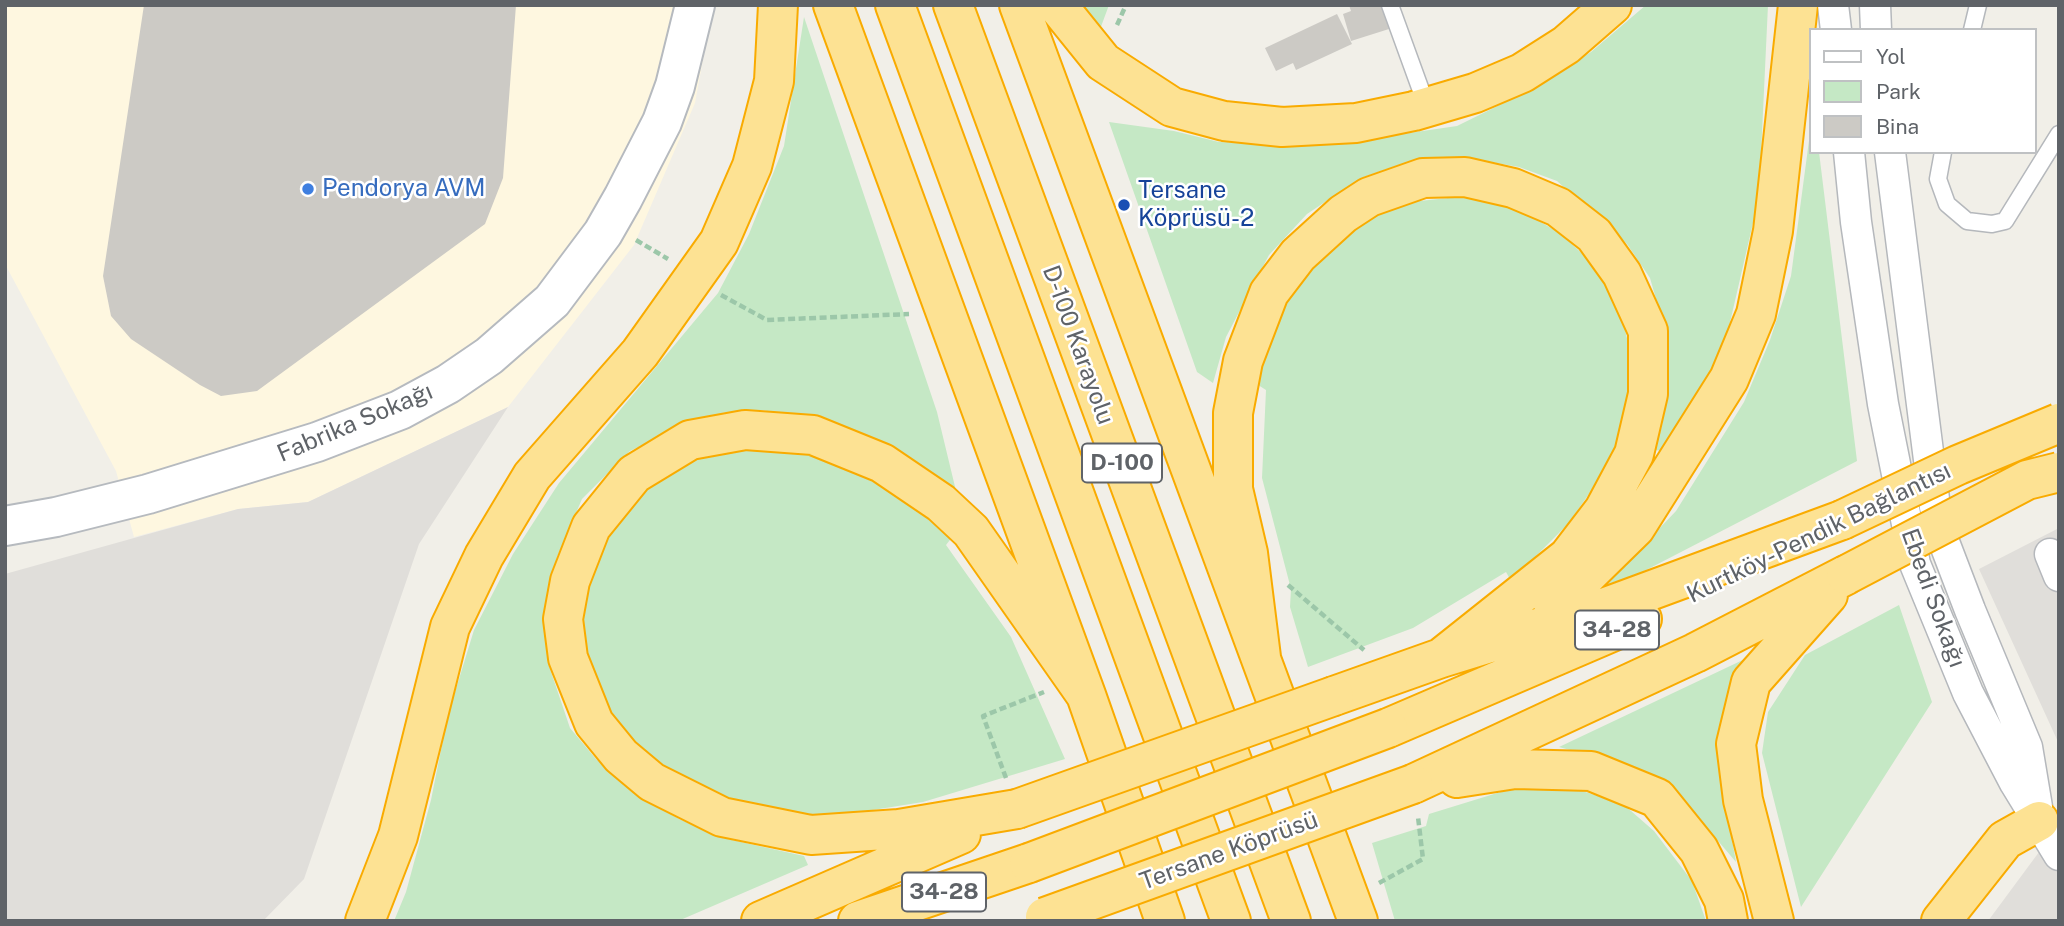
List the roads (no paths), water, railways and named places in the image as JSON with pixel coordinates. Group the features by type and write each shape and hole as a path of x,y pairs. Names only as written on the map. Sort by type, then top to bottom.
{"highway":[{"path":"365,921 398,836 450,627 484,556 532,476 640,353 719,243 752,166 774,81 778,5"},
{"path":"833,5 1086,695 1165,921"},
{"name":"D-100","path":"895,5 1231,921"},
{"name":"D-100 Karayolu","path":"953,5 1291,921"},
{"path":"1018,5 1261,657 1364,904"},
{"path":"1057,5 1103,62 1172,107 1224,121 1282,127 1356,123 1427,107 1522,74 1566,45 1612,5"},
{"path":"1441,658 1520,619 1587,575 1635,528 1729,379 1756,314 1773,231 1798,5"},
{"path":"1261,657 1248,553 1233,489 1233,413 1243,361 1269,293 1298,255 1343,214 1369,197 1423,178 1465,177 1513,188 1547,202 1594,235 1622,274 1648,331 1648,394 1634,454 1604,510 1568,557 1441,658"},
{"name":"Kurtköy-Pendik Bağlantısı","path":"858,921 1029,863 1388,728 1651,616 1958,465 2059,423"},
{"path":"1017,809 899,830 811,835 722,817 652,782 621,756 594,723 568,658 564,619 570,581 591,527 634,474 690,440 745,430 813,435 882,463 941,503 971,531 1086,695"},
{"name":"Kurtköy-Pendik Bağlantısı","path":"1413,784 1695,653 2027,480 2059,472"},
{"path":"761,921 1017,809 1441,658 1606,607 1842,520"},
{"path":"1774,921 1743,800 1736,744 1751,682 1846,575"},
{"path":"1413,784 1515,768 1591,771 1657,798 1699,850 1724,900 1728,921"},
{"name":"Tersane Köprüsü","path":"1040,919 1413,784"},
{"path":"1941,921 2005,840 2039,821"}],"street":[{"name":"Fabrika Sokağı","path":"5,526 57,517 205,478 327,438 400,410 448,384 489,356 552,301 603,233 624,198 645,161 666,110 695,5"},
{"path":"1833,5 1836,28"},
{"path":"1875,5 1877,28"},
{"name":"Ebedi Sokağı","path":"1849,154 1856,222 1883,404 1915,564 1968,693 2015,783 2059,855"},
{"path":"1890,154 1935,506 1953,565 2027,747 2039,821"},
{"name":"Fabrika Sokağı","path":"5,536 57,517"}],"lane":[{"path":"1390,5 1427,107"},
{"path":"1972,28 1978,5"},
{"path":"1943,154 1938,179 1947,204 1967,221 1992,224 2005,221 2059,134"}],"place":[{"name":"Pendorya AVM","path":"308,189"},
{"name":"Tersane Köprüsü-2","path":"1124,205"}]}
